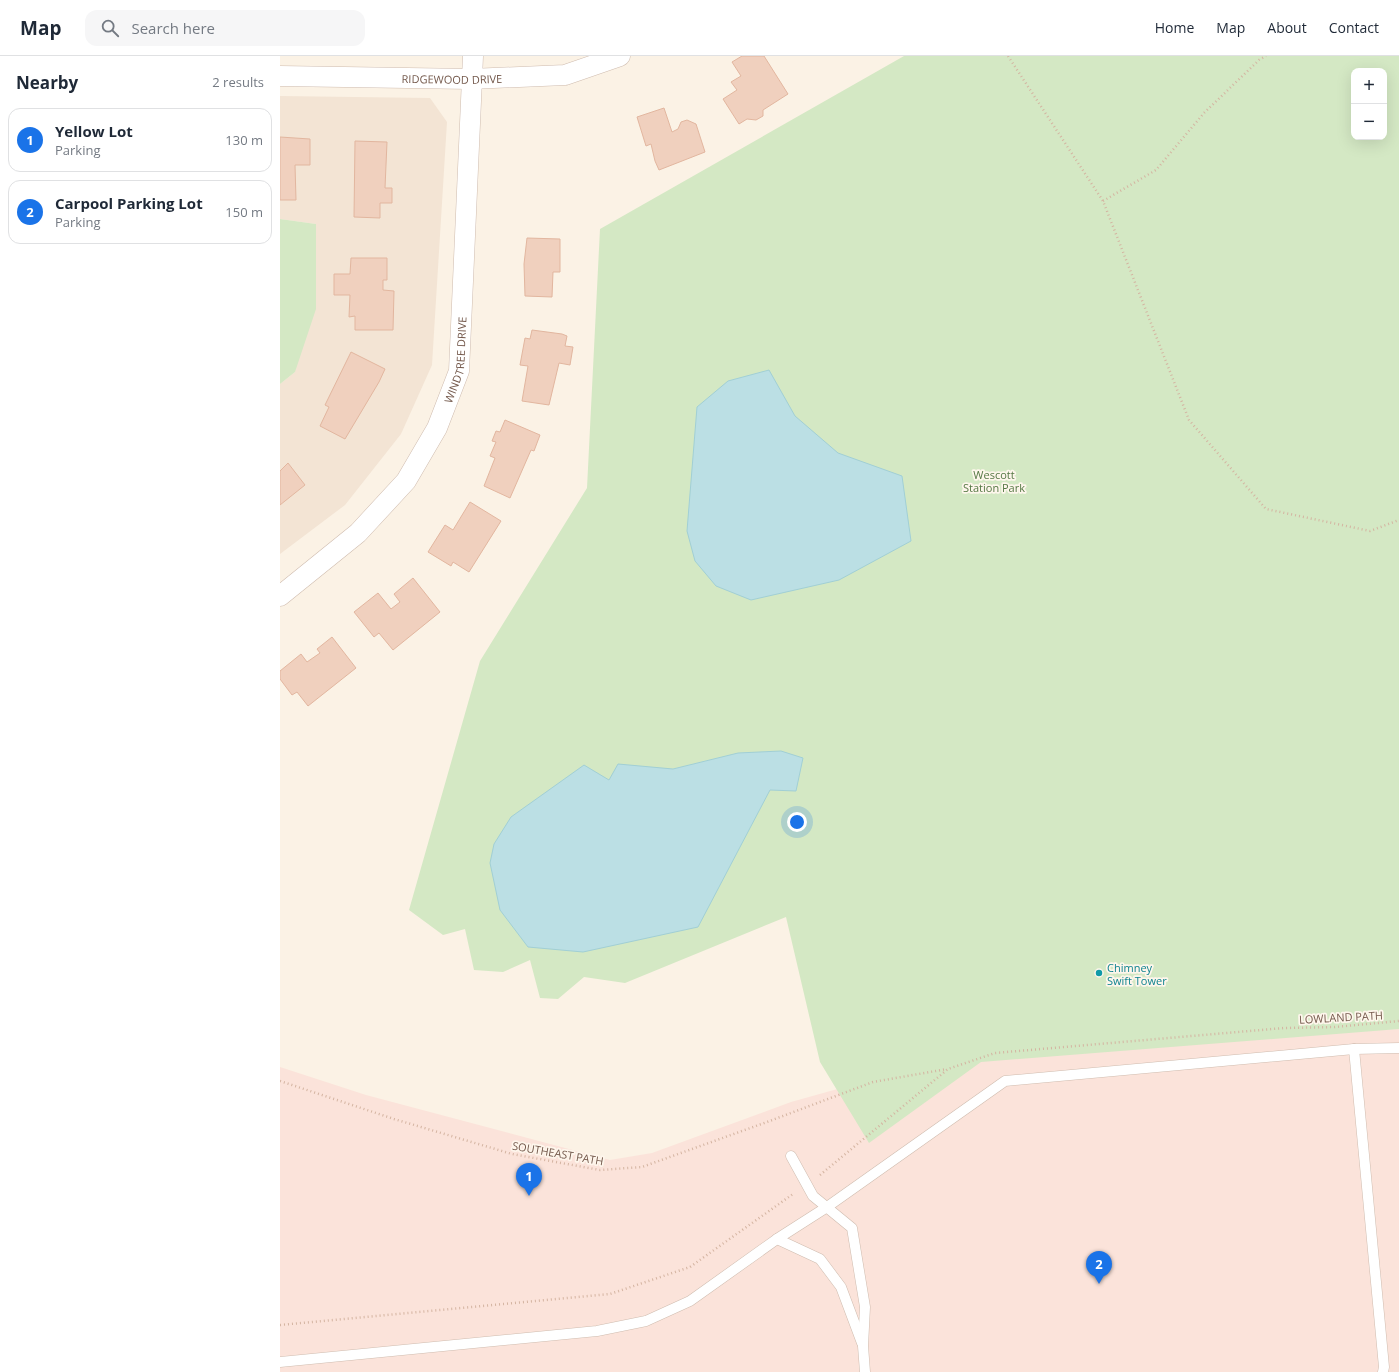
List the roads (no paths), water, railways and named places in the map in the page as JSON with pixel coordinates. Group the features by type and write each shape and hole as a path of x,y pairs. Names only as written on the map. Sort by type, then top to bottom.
{"street":[{"name":"WINDTREE DRIVE","path":"280,596 358,533 406,481 437,428 459,371 472,56"},
{"name":"RIDGEWOOD DRIVE","path":"280,76 471,79 565,75 620,56"}],"lane":[{"path":"280,1362 597,1331 646,1321 690,1301 777,1239 827,1207 1005,1081 1354,1049 1399,1048"},
{"path":"1354,1049 1383,1351 1383,1372"},
{"path":"790,1156 813,1196 852,1228 865,1307 863,1346 866,1372"},
{"path":"777,1239 820,1259 841,1287 863,1346"}],"water":[{"path":"769,370 795,416 838,453 902,476 911,541 839,580 751,600 716,586 695,561 687,531 697,407 728,381"},
{"path":"781,751 803,758 796,791 770,790 698,927 583,952 528,947 500,910 490,863 494,844 511,817 584,765 609,780 618,764 673,769 738,753"}],"place":[{"name":"Chimney Swift Tower","path":"1099,973"},
{"name":"Yellow Lot","path":"529,1196"},
{"name":"Carpool Parking Lot","path":"1099,1284"}],"park label":[{"name":"Wescott Station Park","path":"994,480"}]}
